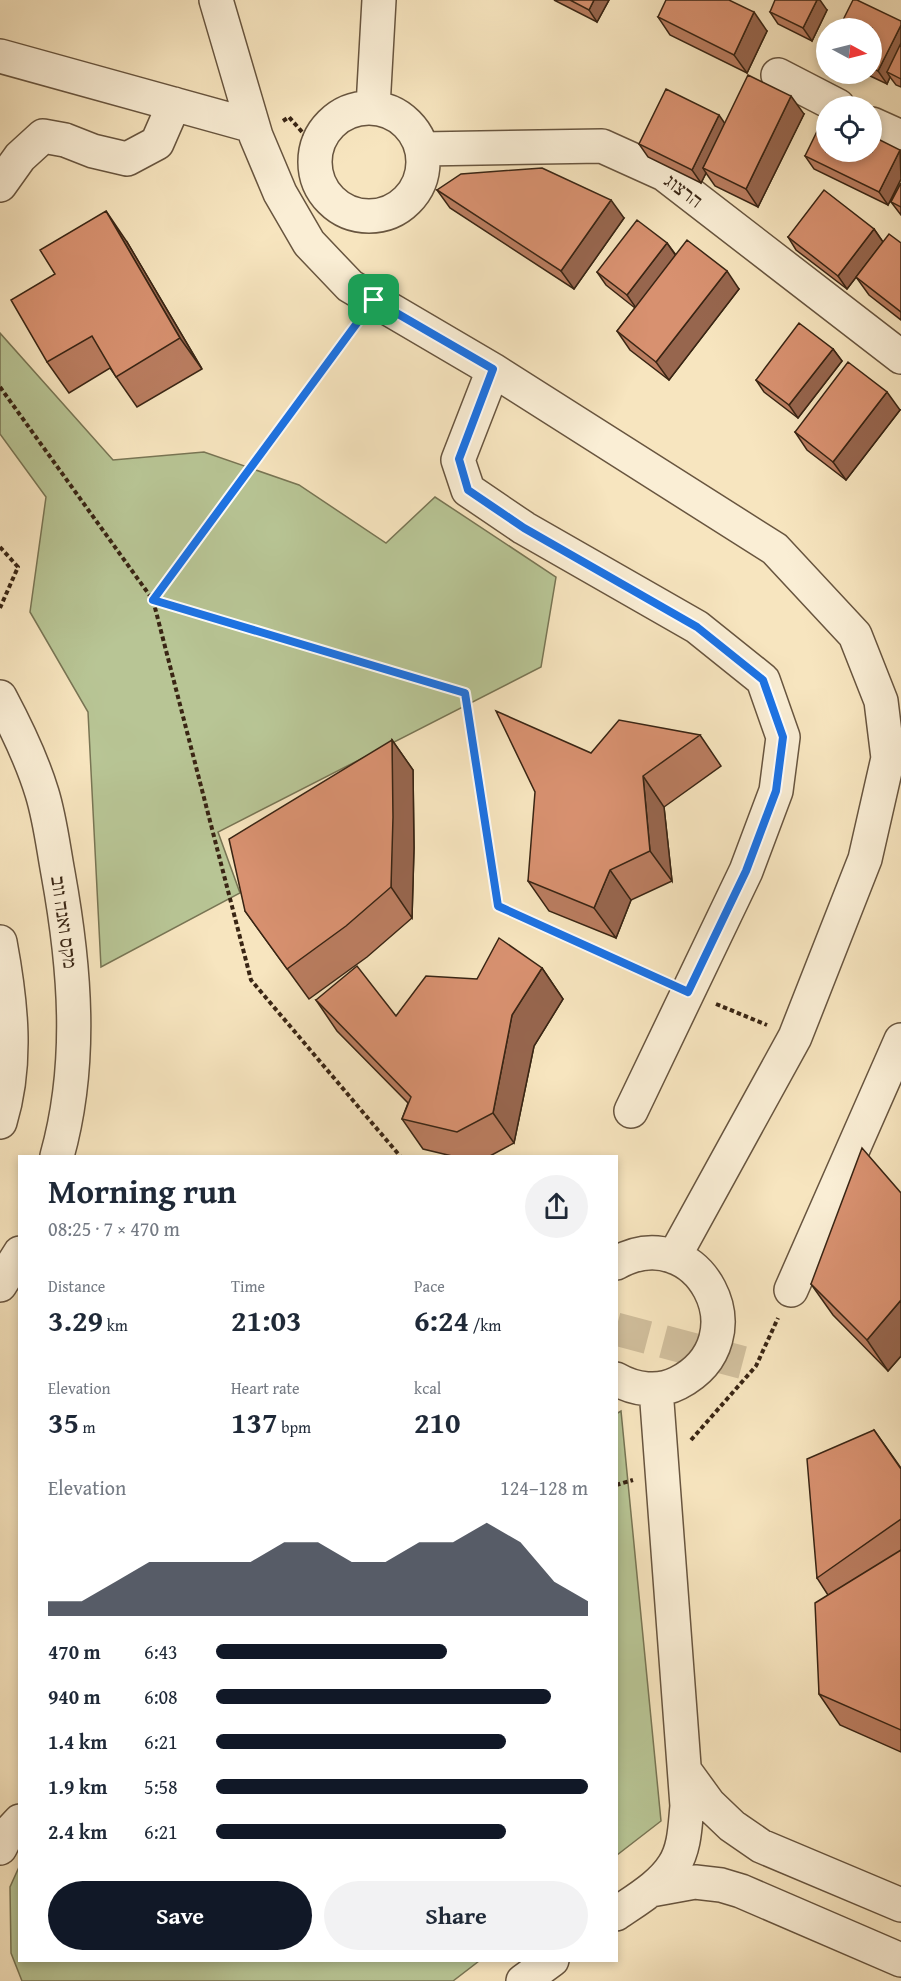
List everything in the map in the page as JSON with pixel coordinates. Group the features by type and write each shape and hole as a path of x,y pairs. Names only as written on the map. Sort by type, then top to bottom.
{"street":[{"path":"216,0 253,126 280,193 309,243 350,286 493,369 775,549 855,635 893,727 865,859 795,1037 674,1257"},
{"path":"373,107 379,0"},
{"path":"0,56 253,126"},
{"path":"778,75 819,96"},
{"path":"0,184 20,157 43,136 65,140 93,151 127,159 157,143 174,104"},
{"path":"373,107 389,111 404,120 415,133 422,149 423,167 419,185 408,200 394,211 377,216 358,216 341,210 327,198 318,182 314,165 316,146 324,130 338,117 355,109 373,107"},
{"path":"882,128 901,137"},
{"name":"הרצוג","path":"422,149 602,146 664,174 901,357"},
{"path":"493,369 459,459 468,490 524,528 697,627 763,680 783,737 776,791 746,871 631,1111"},
{"name":"מקס ואנה ווב","path":"0,697 23,743 42,792 66,916 74,989 75,1037 71,1090 64,1132 57,1155"},
{"path":"0,942 6,977 12,1056 0,1122"},
{"path":"791,1290 901,1040"},
{"path":"618,1262 628,1257 651,1252 674,1257 690,1265 703,1278 713,1294 718,1311 718,1330 713,1348 704,1364 690,1377 674,1385 656,1389 637,1388 618,1380"},
{"path":"0,1285 18,1256"},
{"path":"618,1913 651,1890 674,1865 684,1837 687,1806 656,1389"},
{"path":"685,1771 709,1804 732,1826 761,1846 901,1905"},
{"path":"651,1890 695,1882 721,1885 741,1891 901,1960"},
{"path":"523,1981 549,1962"}],"path":[{"path":"153,600 374,300"},
{"path":"0,387 153,600 251,980 399,1155"},
{"path":"0,547 18,567 0,608"},
{"path":"153,600 465,693 498,906 688,992 795,1037"},
{"path":"756,1366 791,1290"}],"green space":[{"path":"0,333 113,460 204,452 299,485 386,543 435,497 556,577 541,667 218,832 240,893 101,967 88,712 30,612 46,497 0,434"},
{"path":"621,1411 661,1821 618,1854 618,1413"},
{"path":"18,1869 18,1962 478,1962 453,1981 22,1981 11,1953 10,1887"}],"building":[{"path":"570,0 594,0 589,10"},
{"path":"666,0 729,0 754,12 734,55 658,17"},
{"path":"775,0 817,0 803,28 770,12"},
{"path":"853,0 857,0 901,21 882,63 882,18 844,18"},
{"path":"901,43 901,79 887,72"},
{"path":"748,75 791,96 746,189 703,168"},
{"path":"666,89 719,115 692,170 639,144"},
{"path":"816,133 816,161 805,156"},
{"path":"882,141 900,150 879,192 817,162 882,162"},
{"path":"542,168 611,200 561,271 437,190 461,174"},
{"path":"901,183 901,207 891,202"},
{"path":"824,190 874,229 838,276 788,237"},
{"path":"106,211 180,338 116,377 92,336 47,362 11,300 55,274 40,250"},
{"path":"637,220 667,243 627,295 597,272"},
{"path":"889,234 901,243 901,312 856,277"},
{"path":"687,240 727,271 656,362 617,331"},
{"path":"799,323 833,349 789,405 756,380"},
{"path":"848,362 887,392 833,462 795,432"},
{"path":"496,711 591,753 619,720 700,735 643,776 650,851 610,870 594,908 528,881 535,792"},
{"path":"392,740 391,887 346,926 287,969 245,911 229,839"},
{"path":"499,938 542,968 512,1015 493,1113 457,1132 402,1119 411,1097 316,1000 357,966 396,1016 426,976 477,979"},
{"path":"862,1148 901,1193 901,1300 867,1340 811,1284"},
{"path":"874,1430 901,1469 901,1519 817,1578 807,1459"},
{"path":"901,1550 901,1730 819,1694 815,1603"}],"tunnel":[{"path":"618,1330 756,1366"}],"route":[{"path":"374,300 493,369 459,459 468,490 524,528 697,627 763,680 783,737 776,791 746,871 688,992 498,906 465,693 153,600 374,300"}]}
